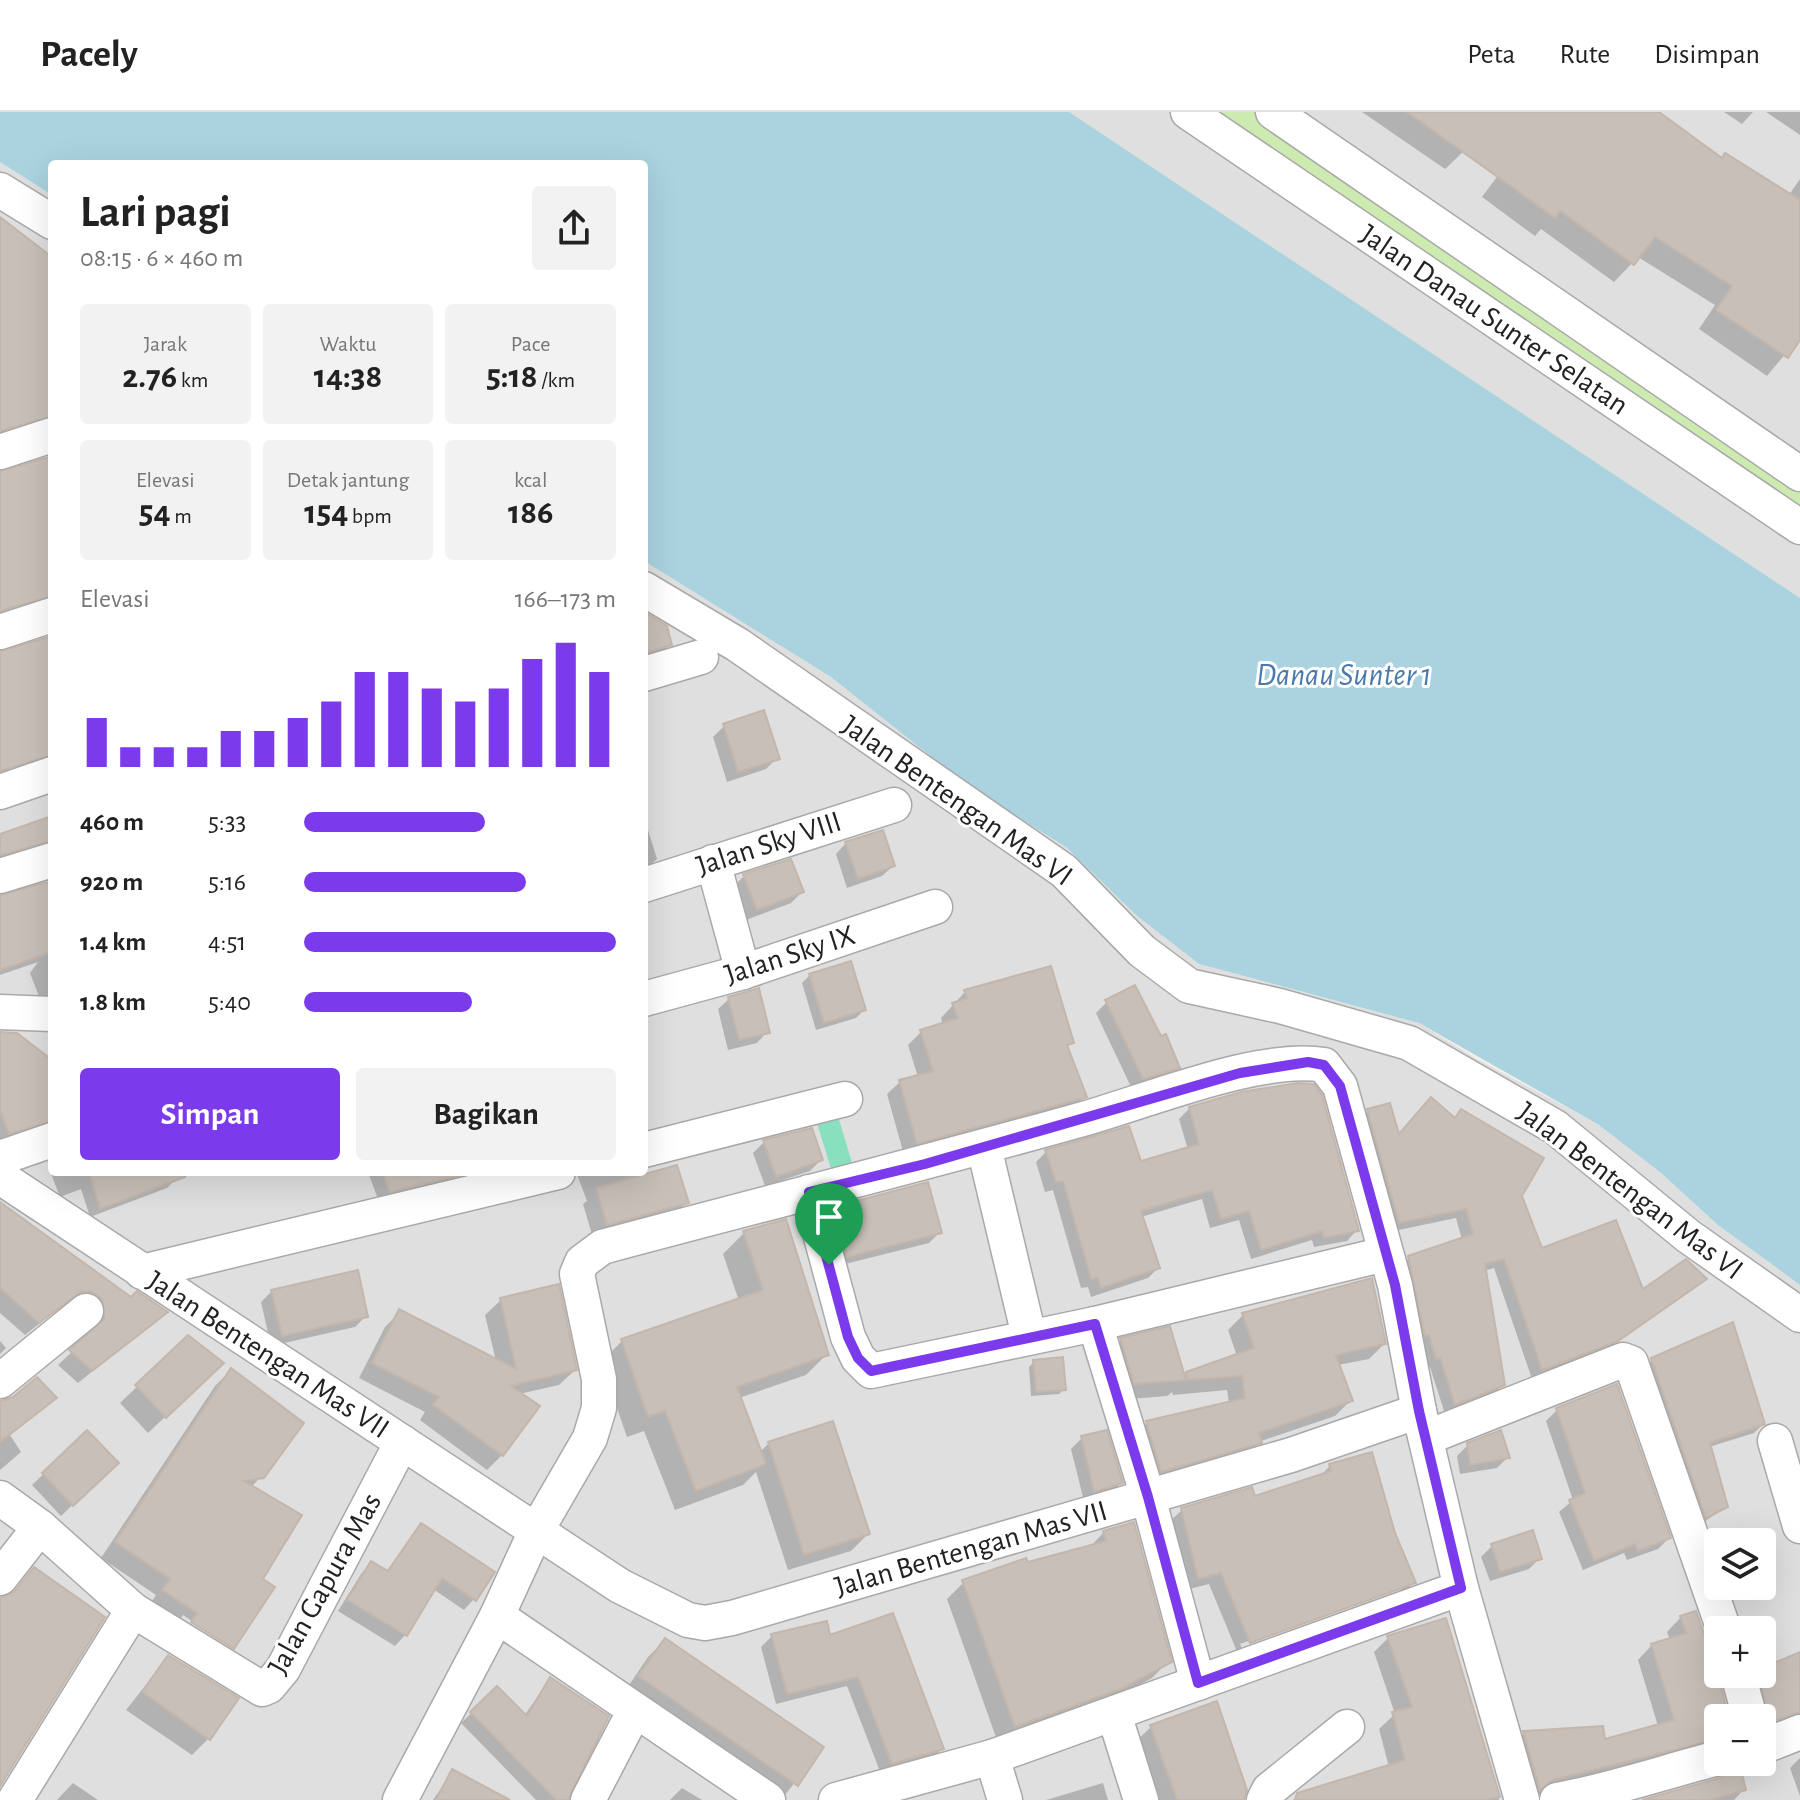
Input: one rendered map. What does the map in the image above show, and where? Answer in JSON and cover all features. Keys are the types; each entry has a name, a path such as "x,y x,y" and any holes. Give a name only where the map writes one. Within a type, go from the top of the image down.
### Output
{"street":[{"name":"Jalan Danau Sunter Selatan","path":"1188,112 1234,124 1800,527"},
{"name":"Jalan Danau Sunter Selatan","path":"1273,112 1800,474"},
{"path":"0,190 48,220"},
{"path":"0,452 48,436"},
{"name":"Jalan Bentengan Mas VI","path":"648,591 738,645 1064,871 1142,951 1189,986 1280,1006 1409,1043 1555,1127 1688,1236 1800,1315"},
{"path":"0,632 48,616"},
{"path":"648,673 701,657"},
{"path":"0,792 48,775"},
{"name":"Jalan Sky VIII","path":"648,884 894,805"},
{"path":"0,876 48,861"},
{"path":"713,862 743,972"},
{"name":"Jalan Sky IX","path":"648,998 743,972 935,907"},
{"path":"0,1012 48,1014"},
{"path":"400,1800 497,1616 535,1533 590,1438 599,1408 599,1379 577,1274 582,1262 602,1247 984,1147 1240,1073 1308,1062 1324,1065 1340,1086 1395,1285 1461,1588 1522,1800"},
{"path":"648,1149 845,1099"},
{"path":"0,1158 48,1141"},
{"path":"984,1147 1029,1336"},
{"path":"136,1268 540,1176"},
{"name":"Jalan Bentengan Mas VII","path":"0,1177 535,1533 657,1607 705,1623 746,1614 1291,1455 1424,1424 1623,1360 1631,1363 1719,1616"},
{"path":"809,1192 848,1337 858,1358 871,1371 1095,1324 1385,1254"},
{"path":"136,1268 186,1251"},
{"path":"0,1381 86,1311"},
{"path":"1095,1324 1148,1497 1198,1683"},
{"path":"1775,1441 1800,1526"},
{"name":"Jalan Gapura Mas","path":"0,1498 40,1527 133,1610 257,1687 269,1686 283,1669 402,1442"},
{"path":"0,1578 40,1527"},
{"path":"836,1800 992,1757 1461,1588"},
{"path":"15,1800 133,1610"},
{"path":"497,1616 768,1800"},
{"path":"588,1800 635,1710"},
{"path":"1114,1714 1141,1800"},
{"path":"1264,1800 1269,1790 1347,1727"},
{"path":"1776,1741 1800,1732"},
{"path":"992,1757 1005,1800"},
{"path":"1557,1800 1612,1790 1652,1774 1704,1761"}],"shaded area":[{"path":"1069,112 1800,112 1800,598"},
{"path":"0,162 48,192 48,1176 648,1176 648,563 831,677 973,790 1066,847 1136,915 1199,964 1419,1023 1475,1058 1599,1125 1661,1173 1718,1225 1800,1285 1800,1800 0,1800"}],"green space":[{"path":"1188,112 1273,112 1800,474 1800,527"},
{"path":"837,1113 853,1166 832,1172 816,1120"}],"water":[{"name":"Danau Sunter 1","path":"0,112 1069,112 1800,598 1800,1285 1718,1225 1661,1173 1599,1125 1419,1023 1199,964 1136,915 1066,847 973,790 831,677 648,563 648,160 48,160 48,192 0,162"}],"building":[{"path":"1407,112 1659,112 1722,158 1725,153 1800,200 1800,340 1788,358 1716,310 1732,286 1655,237 1634,265 1560,211 1555,218"},
{"path":"0,217 48,254 48,417 0,431"},
{"path":"48,457 48,597 0,611 0,471"},
{"path":"648,614 667,626 672,645 648,652"},
{"path":"48,637 48,756 0,771 0,651"},
{"path":"764,710 780,759 738,772 723,724"},
{"path":"48,817 48,842 0,855 0,834"},
{"path":"883,830 895,866 858,879 845,842"},
{"path":"791,859 804,892 757,910 743,874"},
{"path":"48,882 48,953 0,970 0,895"},
{"path":"851,961 866,1010 824,1023 809,974"},
{"path":"1051,966 1074,1043 1067,1045 1087,1097 917,1144 899,1080 933,1071 920,1030 958,1018 952,1003 967,998 964,990"},
{"path":"1135,985 1161,1036 1166,1034 1180,1068 1143,1079 1105,1000"},
{"path":"759,988 770,1033 739,1040 728,997"},
{"path":"0,1032 17,1033 48,1057 48,1122 9,1134 0,1111"},
{"path":"1298,1083 1314,1084 1322,1095 1359,1231 1324,1238 1322,1231 1261,1250 1249,1211 1221,1219 1212,1190 1141,1211 1160,1268 1101,1288 1098,1278 1091,1279 1063,1181 1056,1182 1045,1150 1129,1126 1141,1161 1199,1144 1189,1107 1241,1092"},
{"path":"1431,1097 1455,1118 1461,1109 1544,1158 1522,1196 1542,1248 1616,1220 1643,1289 1686,1259 1707,1279 1618,1341 1542,1370 1504,1259 1485,1264 1505,1385 1455,1405 1440,1358 1436,1359 1429,1335 1425,1336 1408,1256 1473,1234 1466,1209 1399,1223 1367,1109 1390,1103 1399,1134"},
{"path":"812,1128 823,1160 776,1177 763,1140"},
{"path":"677,1165 689,1203 607,1225 596,1188 648,1176 648,1173"},
{"path":"90,1176 185,1176 185,1177 100,1209"},
{"path":"384,1176 458,1176 390,1192"},
{"path":"928,1182 942,1233 847,1257 834,1207"},
{"path":"0,1202 131,1297 137,1291 168,1312 92,1371 69,1350 104,1319 102,1299 92,1292 82,1291 39,1323 0,1288"},
{"path":"786,1219 829,1355 737,1387 766,1464 696,1491 665,1411 648,1417 621,1339 763,1290 743,1231"},
{"path":"358,1270 368,1317 282,1336 271,1290"},
{"path":"1372,1278 1386,1344 1336,1355 1353,1401 1259,1433 1262,1443 1161,1472 1146,1421 1245,1398 1242,1376 1187,1380 1186,1372 1254,1348 1242,1313"},
{"path":"559,1284 577,1370 511,1386 540,1406 503,1456 433,1405 439,1397 372,1363 399,1309 516,1369 500,1298"},
{"path":"1733,1322 1765,1424 1710,1443 1728,1507 1706,1518 1651,1358"},
{"path":"1170,1326 1186,1380 1134,1384 1120,1338"},
{"path":"188,1335 224,1363 166,1418 135,1385"},
{"path":"1063,1357 1066,1390 1036,1392 1033,1360"},
{"path":"231,1368 304,1423 264,1478 244,1481 302,1515 263,1579 275,1587 234,1649 191,1622 197,1613 162,1590 170,1579 115,1542"},
{"path":"37,1377 57,1398 0,1442 0,1401 13,1397"},
{"path":"1617,1384 1671,1538 1638,1551 1635,1544 1594,1561 1569,1500 1585,1493 1556,1408"},
{"path":"833,1421 870,1534 804,1555 768,1442"},
{"path":"87,1430 119,1463 73,1506 42,1473"},
{"path":"1107,1430 1123,1483 1094,1492 1081,1436"},
{"path":"1501,1430 1510,1458 1470,1465 1467,1443"},
{"path":"1372,1452 1395,1533 1416,1583 1250,1643 1221,1573 1198,1579 1181,1508 1252,1487 1255,1496 1331,1471 1329,1464"},
{"path":"1134,1522 1172,1662 1123,1688 1015,1727 962,1580 1026,1558 1028,1562 1106,1541 1103,1531"},
{"path":"421,1523 495,1572 476,1601 442,1578 407,1636 347,1600 371,1561 388,1571"},
{"path":"1533,1530 1542,1559 1500,1572 1491,1544"},
{"path":"34,1567 105,1617 0,1786 0,1598 15,1591"},
{"path":"1696,1611 1704,1634 1704,1688 1721,1688 1725,1704 1704,1704 1704,1742 1553,1780 1540,1790 1523,1731 1603,1726 1605,1739 1674,1720 1651,1644 1686,1633 1680,1616"},
{"path":"893,1613 944,1749 892,1764 858,1677 787,1694 771,1634 827,1621 830,1635"},
{"path":"1446,1618 1500,1797 1485,1800 1295,1800 1297,1793 1405,1760 1392,1712 1412,1707 1387,1636"},
{"path":"665,1638 824,1747 798,1786 638,1676"},
{"path":"1800,1652 1800,1712 1776,1721 1776,1704 1765,1704 1762,1688 1776,1688 1776,1662"},
{"path":"168,1655 239,1698 210,1740 142,1692"},
{"path":"550,1677 609,1716 568,1800 556,1800 470,1712 497,1686 527,1716"},
{"path":"1217,1701 1247,1790 1244,1800 1177,1800 1150,1725"},
{"path":"452,1769 510,1800 436,1800"},
{"path":"1742,1776 1746,1790 1710,1800 1642,1800 1723,1777"}],"route":[{"path":"1308,1062 1324,1065 1340,1086 1395,1285 1419,1411 1428,1437 1461,1588 1198,1683 1148,1497 1095,1324 871,1371 858,1358 848,1337 829,1265 809,1192 925,1164 1240,1073 1308,1062"}]}
